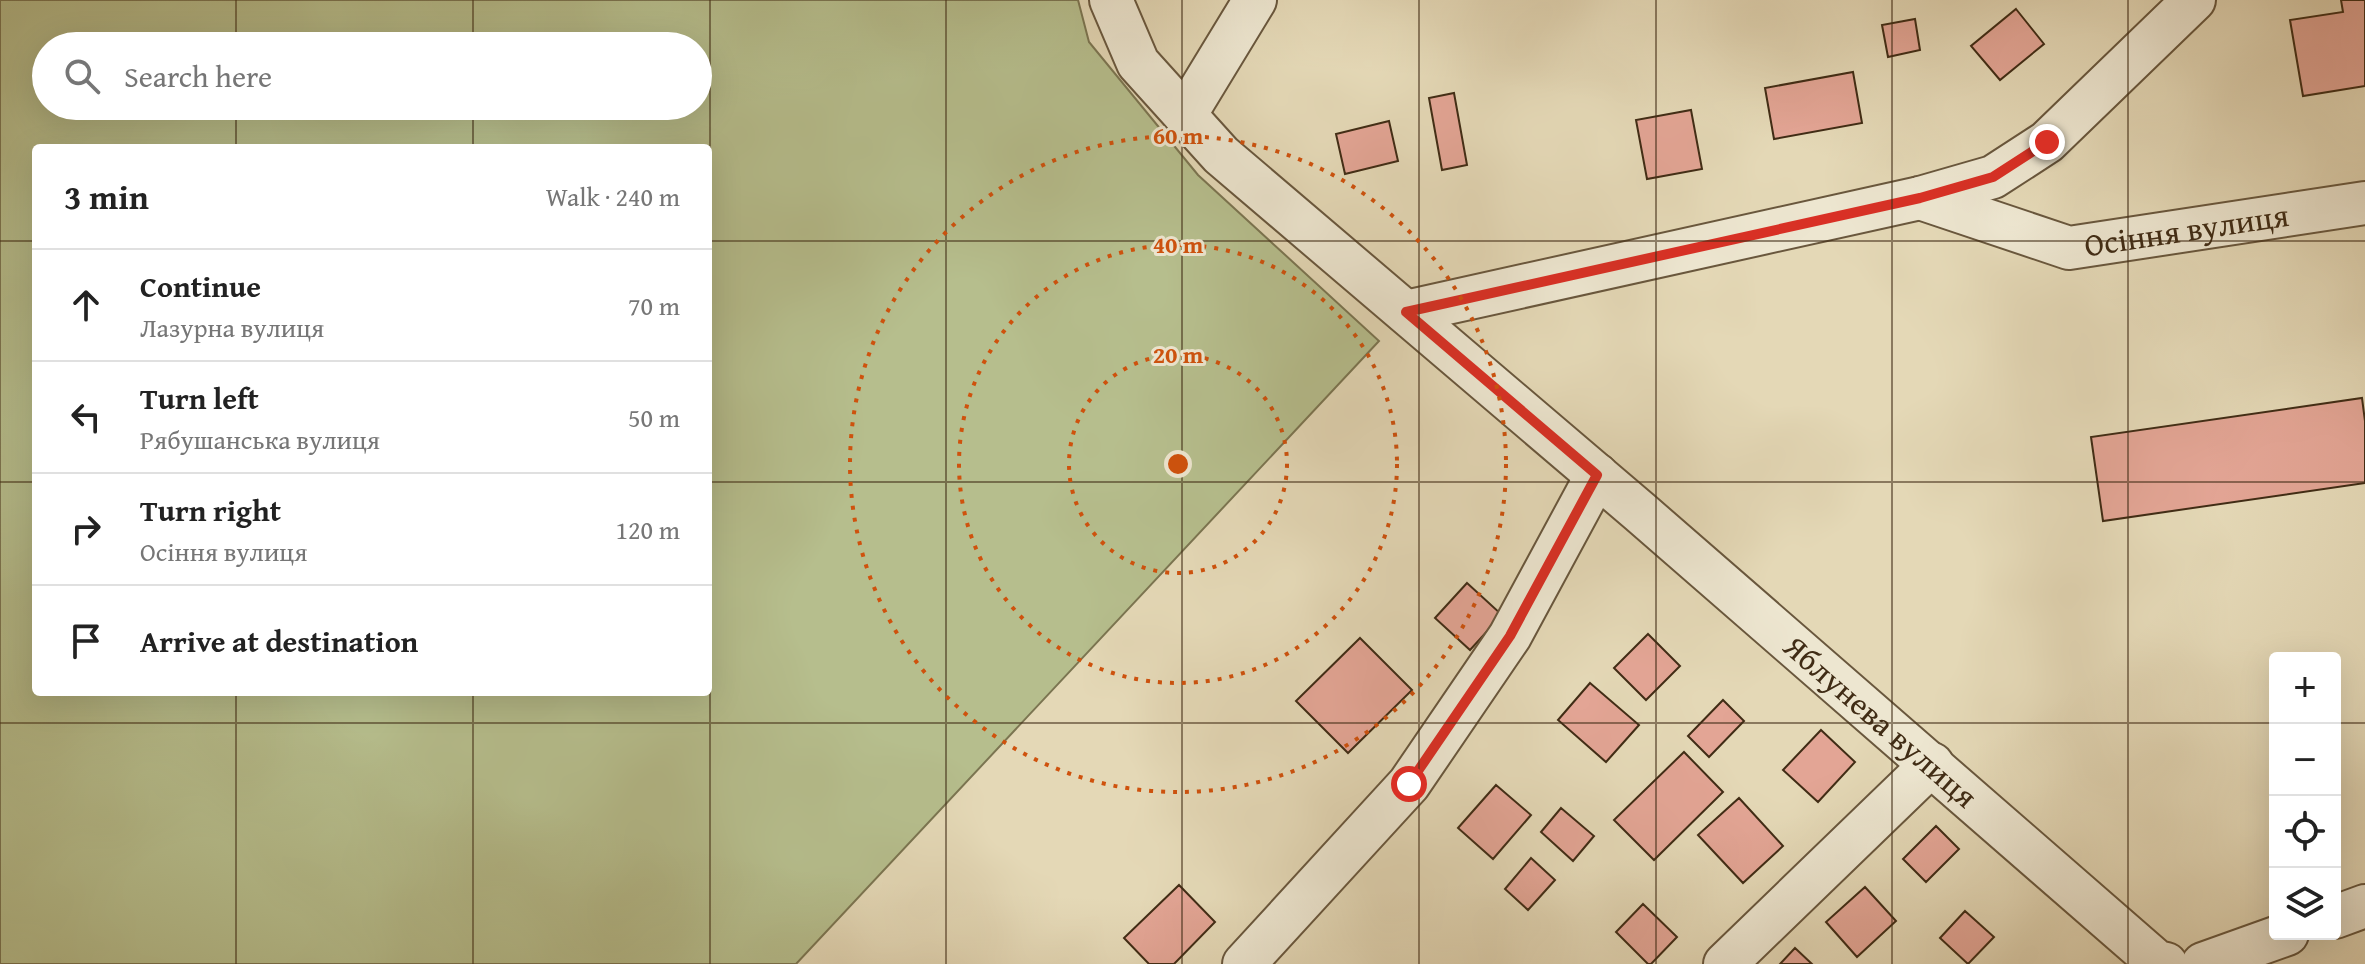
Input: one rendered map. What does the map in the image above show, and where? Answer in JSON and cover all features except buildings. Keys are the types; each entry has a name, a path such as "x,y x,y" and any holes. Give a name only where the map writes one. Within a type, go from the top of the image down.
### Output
{"street":[{"name":"Яблунева вулиця","path":"1111,0 1138,63 1221,155 1597,475 2157,962 2166,964"},
{"path":"1185,115 1255,0"},
{"path":"1406,312 1920,198 1993,177 2047,142 2194,0"},
{"name":"Осіння вулиця","path":"1920,198 2069,248 2365,203"},
{"path":"1244,964 1409,784 1510,636 1597,475"},
{"path":"1725,964 1932,764"},
{"path":"2341,915 2365,906"},
{"path":"2203,964 2270,940"}],"green space":[{"path":"0,0 1078,0 1089,42 1198,175 1379,341 796,964 0,964"}],"route":[{"path":"1409,784 1510,636 1597,475 1406,312 1920,198 1993,177 2047,142"}]}
